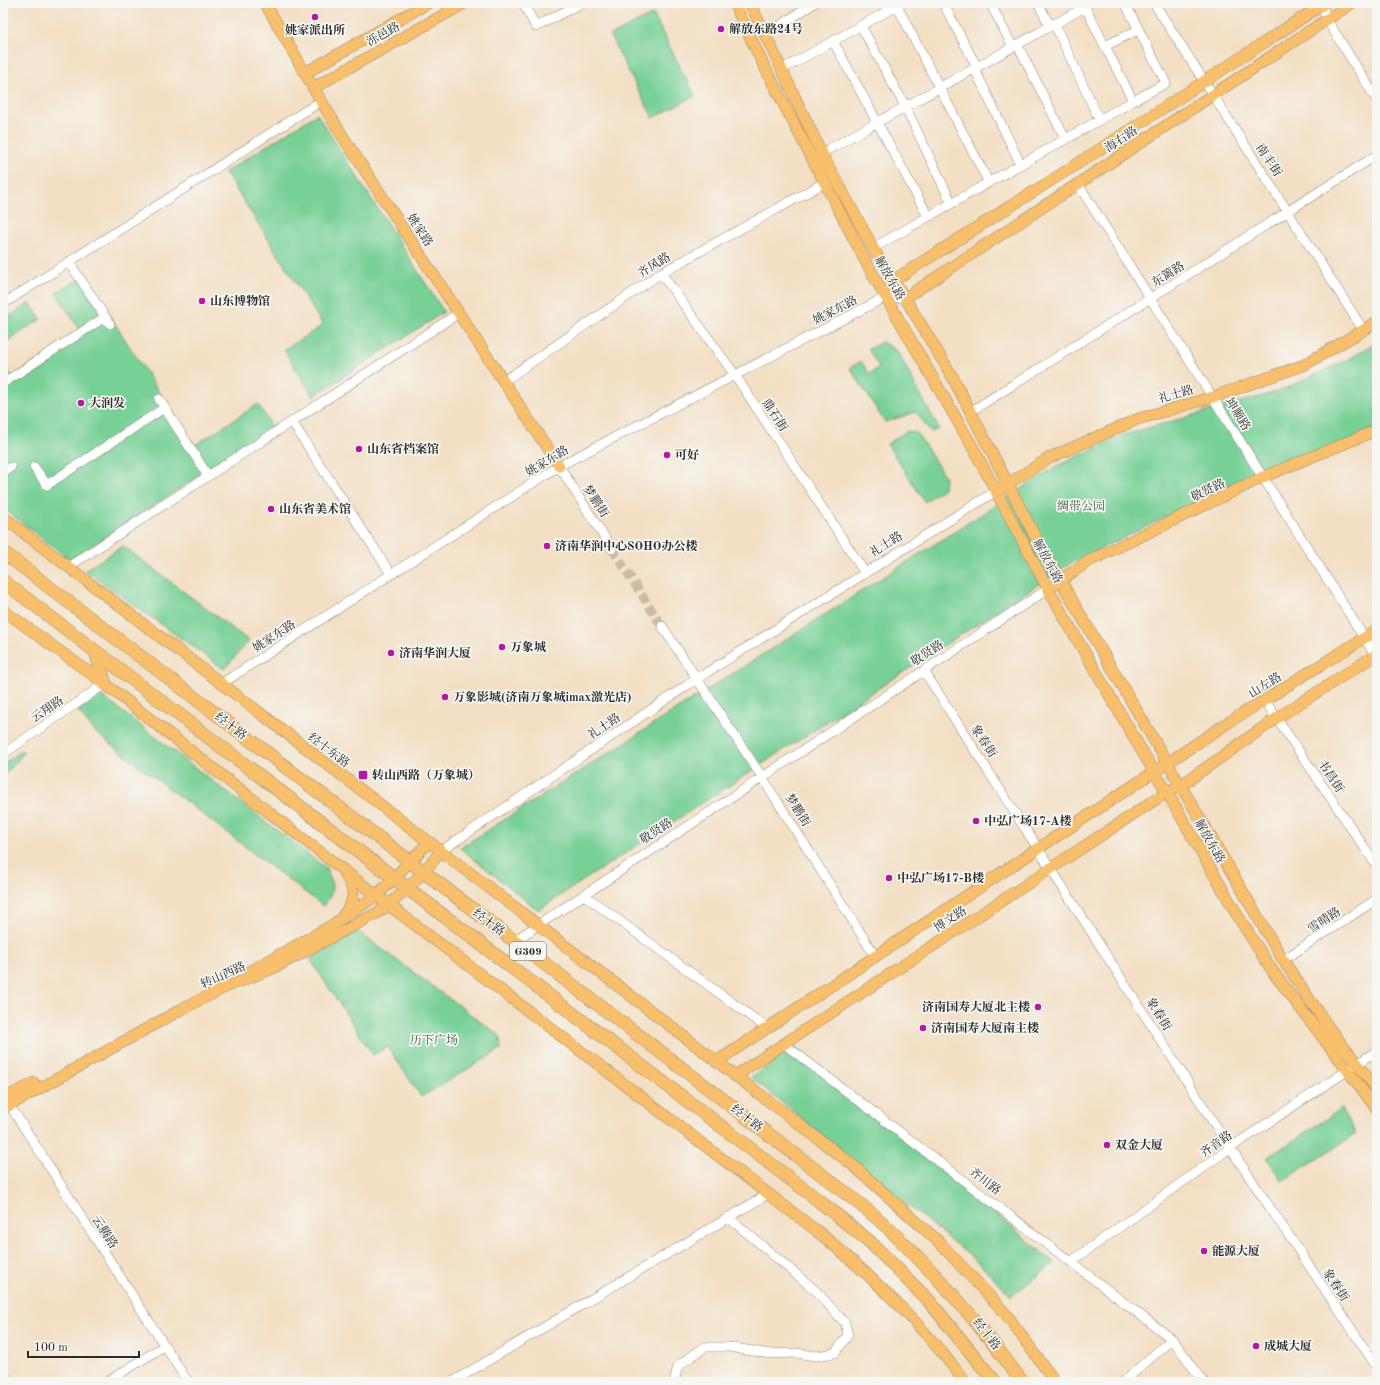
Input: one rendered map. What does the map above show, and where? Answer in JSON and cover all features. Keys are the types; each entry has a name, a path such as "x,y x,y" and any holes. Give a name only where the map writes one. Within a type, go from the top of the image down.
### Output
{"highway":[{"name":"经十路","path":"3,552 834,1184 887,1227 948,1287 992,1340 1022,1382"},
{"name":"经十路","path":"3,581 812,1196 870,1242 929,1301 995,1382"},
{"path":"96,652 105,684"}],"main road":[{"name":"姚家路","path":"265,3 320,101 559,466"},
{"name":"泺邑路","path":"304,73 428,3"},
{"name":"泺邑路","path":"313,88 465,3"},
{"name":"解放东路","path":"734,3 824,183 886,297 972,446 1048,589 1168,792 1239,918 1273,972 1377,1109"},
{"name":"解放东路","path":"750,3 822,153 873,248 952,376 1007,484 1060,580 1283,960 1329,1028 1377,1089"},
{"name":"海右路","path":"905,298 1352,3"},
{"name":"海右路","path":"894,280 1071,168 1323,4"},
{"path":"886,297 894,280"},
{"name":"礼士路","path":"996,491 1049,458 1138,419 1213,397 1304,365 1377,322"},
{"name":"敬贤路","path":"1048,589 1087,562 1263,477 1377,430"},
{"path":"3,517 222,684"},
{"path":"4,612 105,684 343,870 858,1264 896,1300 965,1382"},
{"name":"山左路","path":"1155,772 1377,630"},
{"path":"1180,786 1277,718 1376,655"},
{"name":"经十东路","path":"222,684 441,850"},
{"name":"博文路","path":"716,1062 1039,847 1155,772"},
{"name":"博文路","path":"735,1076 1168,792 1180,786"},
{"name":"转山西路","path":"5,1101 162,1012 291,950 377,895 429,842"},
{"path":"441,850 537,926 854,1166 938,1242 1006,1314 1055,1382"},
{"name":"转山西路","path":"5,1101 226,987 274,968 306,952 389,905 425,872 441,850"},
{"path":"338,921 349,908 354,896 351,885 343,870"}],"street":[{"path":"523,3 536,27 581,3"},
{"path":"765,36 814,3"},
{"path":"943,3 976,68 1020,163"},
{"path":"990,3 1065,138"},
{"path":"1038,3 1052,24 1099,119"},
{"path":"873,248 988,181 1166,83 1125,3"},
{"name":"南丰街","path":"1154,3 1364,331"},
{"path":"1323,4 1327,20 1377,100"},
{"path":"781,70 900,5 940,88 988,181"},
{"path":"822,153 1015,46 1084,5 1133,101"},
{"path":"861,26 905,106 951,202"},
{"path":"1105,46 1138,30"},
{"path":"833,41 928,216"},
{"path":"3,304 320,101"},
{"name":"东篱路","path":"970,412 1288,213 1377,155"},
{"name":"齐风路","path":"504,381 661,273 824,183"},
{"name":"坤顺路","path":"1078,184 1376,655"},
{"path":"3,383 107,321 69,262"},
{"name":"鼎石街","path":"661,273 735,375 865,573"},
{"path":"886,297 905,298"},
{"name":"姚家东路","path":"222,684 559,466 886,297"},
{"path":"68,567 459,313"},
{"path":"159,399 208,476"},
{"path":"34,466 47,485 164,408"},
{"path":"292,422 391,574"},
{"name":"梦鹏街","path":"559,466 612,549"},
{"name":"礼士路","path":"441,850 698,678 996,491"},
{"name":"敬贤路","path":"514,941 1048,589"},
{"name":"梦鹏街","path":"662,626 698,678 876,956"},
{"name":"象春街","path":"924,671 1039,847 1230,1148 1377,1367"},
{"name":"云翔路","path":"3,754 105,684"},
{"name":"书昌街","path":"1266,701 1377,866"},
{"path":"584,895 767,1028"},
{"name":"雪晴路","path":"1283,960 1377,899"},
{"name":"齐川路","path":"784,1044 1072,1261 1172,1339 1195,1367 1204,1382"},
{"name":"齐音路","path":"1072,1261 1230,1148 1377,1051"},
{"name":"云腾路","path":"5,1101 188,1382"},
{"path":"452,1382 768,1194"},
{"path":"674,1382 678,1366 705,1347 729,1347 770,1354 796,1353 815,1356 835,1353 848,1335 845,1323 816,1291 728,1218"},
{"path":"1123,1382 1172,1339"},
{"path":"107,1382 164,1346"},
{"path":"3,1372 10,1382"}],"green space":[{"path":"653,14 695,96 653,118 610,36"},
{"path":"317,114 444,312 313,396 284,350 323,325 225,172"},
{"name":"大润发","path":"84,276 194,446 258,404 273,428 70,560 3,508 3,362 12,377 82,333 56,293"},
{"path":"30,303 41,319 3,344 3,320"},
{"name":"绸带公园","path":"1377,341 1377,434 1274,465 1071,563 538,910 460,848 1057,466 1123,435 1280,391 1351,358"},
{"path":"882,342 897,351 939,429 931,432 916,412 885,422 850,368 861,361 869,374 879,367 868,349"},
{"path":"907,431 917,433 945,477 944,488 925,502 887,444"},
{"path":"123,546 249,641 224,669 85,570"},
{"path":"99,694 326,868 332,884 332,892 323,906 96,733 78,711"},
{"path":"22,750 24,753 3,777 3,764"},
{"name":"历下广场","path":"357,931 500,1036 501,1049 421,1097 388,1047 373,1055 310,959"},
{"path":"795,1048 1055,1263 1011,1296 981,1265 751,1077"},
{"path":"1341,1109 1356,1134 1282,1181 1267,1158"}],"tunnel":[{"path":"612,549 662,626"}],"place":[{"name":"姚家派出所","path":"315,17"},
{"name":"解放东路24号","path":"721,29"},
{"name":"山东博物馆","path":"202,301"},
{"name":"大润发","path":"81,403"},
{"name":"山东省档案馆","path":"359,449"},
{"name":"可好","path":"667,455"},
{"name":"山东省美术馆","path":"271,509"},
{"name":"济南华润中心SOHO办公楼","path":"547,546"},
{"name":"万象城","path":"502,647"},
{"name":"济南华润大厦","path":"391,653"},
{"name":"万象影城(济南万象城imax激光店)","path":"445,697"},
{"name":"转山西路（万象城）","path":"363,775"},
{"name":"中弘广场17-A楼","path":"976,821"},
{"name":"中弘广场17-B楼","path":"889,878"},
{"name":"济南国寿大厦北主楼","path":"1038,1007"},
{"name":"济南国寿大厦南主楼","path":"923,1028"},
{"name":"双金大厦","path":"1107,1145"},
{"name":"能源大厦","path":"1204,1251"},
{"name":"成城大厦","path":"1256,1346"}]}
